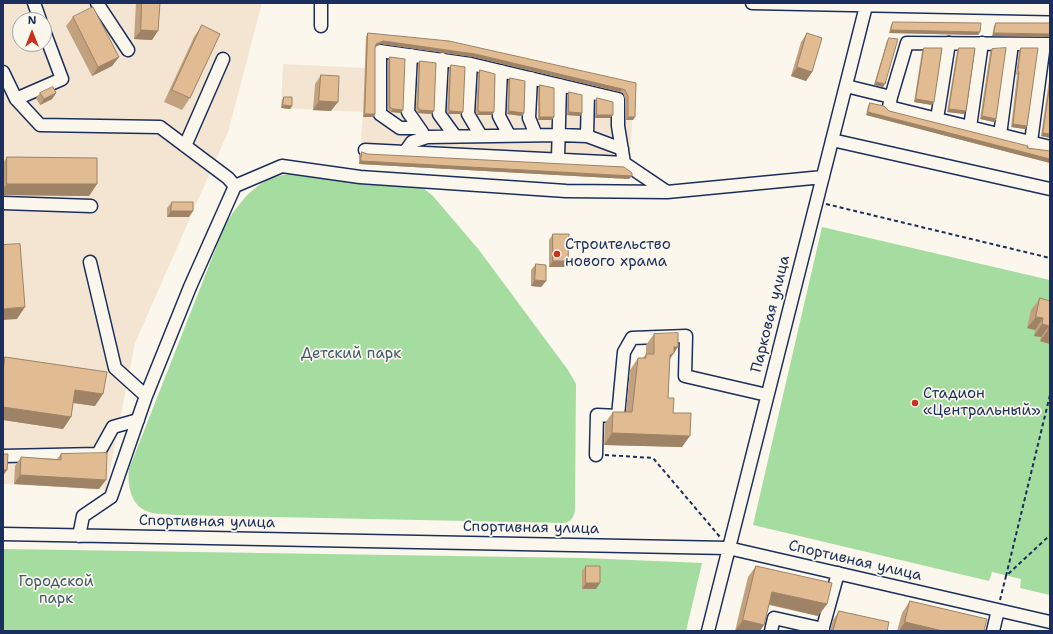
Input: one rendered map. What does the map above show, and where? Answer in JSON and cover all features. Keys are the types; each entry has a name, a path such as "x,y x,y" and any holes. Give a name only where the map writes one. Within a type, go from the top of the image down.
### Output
{"street":[{"path":"97,3 128,50"},
{"path":"321,3 321,26"},
{"path":"752,3 866,6 964,5 1050,9"},
{"name":"Парковая улица","path":"708,631 866,6"},
{"path":"1031,142 1047,44 907,43 889,107 1050,147"},
{"path":"936,119 949,43"},
{"path":"970,127 982,43"},
{"path":"1000,134 1012,44"},
{"path":"622,149 587,136 559,134 456,136 400,128 380,114 380,51 471,64 618,99 618,126 622,149 624,162"},
{"path":"16,99 62,79 52,52"},
{"path":"411,55 408,112 423,132"},
{"path":"185,146 223,59"},
{"path":"442,59 439,114 456,136"},
{"path":"471,64 468,114 481,136"},
{"path":"501,71 499,116 509,135"},
{"path":"3,72 16,99 40,125 160,126 228,178 235,186"},
{"path":"531,78 529,118 536,135"},
{"path":"558,159 560,85"},
{"path":"846,86 891,97"},
{"path":"587,136 588,92"},
{"path":"405,152 412,142 423,132"},
{"path":"832,140 1050,189"},
{"path":"365,150 624,162 667,192"},
{"path":"79,536 83,516 110,497 146,396 190,287 235,186 282,166 360,177 558,190 667,192 823,177"},
{"path":"3,203 91,206"},
{"path":"90,262 114,368 146,396"},
{"path":"596,454 597,415 618,416 624,352 632,338 686,336 685,376 767,396"},
{"path":"3,456 98,454 113,427 138,420"},
{"name":"Спортивная улица","path":"3,534 728,548 1050,622"},
{"path":"771,631 774,618 823,630 838,573"},
{"path":"993,631 998,610"}],"path":[{"path":"816,201 1050,258"},
{"path":"998,610 1050,395"},
{"path":"596,454 653,458 718,533 728,548"},
{"path":"1006,576 1050,535"}],"shaded area":[{"path":"3,3 262,3 228,132 135,343 106,490 3,484"},
{"path":"366,36 447,44 634,86 629,179 359,164 363,112 281,108 283,64 365,68"}],"green space":[{"name":"Детский парк","path":"302,173 422,187 433,196 479,250 568,370 576,384 575,510 573,517 570,520 564,523 177,515 152,513 143,509 134,500 129,482 129,469 225,225 240,204 256,187 265,181 276,177"},
{"name":"Стадион «Центральный»","path":"822,227 1050,280 1050,595 1020,588 1021,579 992,572 989,581 753,525"},
{"name":"Городской парк","path":"3,549 584,558 702,563 686,631 3,631"}],"building":[{"path":"142,3 160,3 158,31 141,30"},
{"path":"93,7 119,57 98,67 73,17"},
{"path":"893,22 981,23 980,32 891,30"},
{"path":"996,23 1050,23 1050,34 994,33"},
{"path":"202,25 220,34 190,98 172,90"},
{"path":"368,33 449,41 636,83 635,117 628,117 628,96 625,90 622,89 475,54 383,41 376,44 375,48 375,114 365,114"},
{"path":"807,33 822,38 812,72 797,67"},
{"path":"889,38 898,39 885,84 876,82"},
{"path":"924,48 942,48 934,102 916,99"},
{"path":"959,48 975,48 966,111 949,109"},
{"path":"1006,48 996,119 982,116 992,49"},
{"path":"1021,48 1038,48 1027,126 1013,124"},
{"path":"390,57 405,59 403,110 393,109 390,107"},
{"path":"420,61 436,63 434,111 420,110 418,107"},
{"path":"451,65 465,67 463,112 450,111 449,109"},
{"path":"480,70 495,74 494,112 479,112 478,109"},
{"path":"321,75 339,76 338,102 319,101"},
{"path":"510,78 525,81 524,113 509,111"},
{"path":"1050,84 1050,134 1043,133"},
{"path":"540,85 554,88 554,117 540,117"},
{"path":"53,87 56,93 44,99 40,93"},
{"path":"569,92 582,95 582,113 569,112"},
{"path":"284,97 292,97 292,106 283,105"},
{"path":"597,98 613,102 613,115 597,115"},
{"path":"870,103 884,106 889,111 1028,146 1027,148 1050,151 1050,159 868,112"},
{"path":"362,152 367,154 624,167 632,173 632,176 361,161"},
{"path":"7,157 97,158 97,184 7,184"},
{"path":"172,202 193,202 193,211 171,211"},
{"path":"553,234 569,234 568,261 553,261"},
{"path":"20,244 25,307 3,309 3,245"},
{"path":"536,264 546,265 546,281 535,280"},
{"path":"1040,298 1050,301 1050,330 1048,330 1049,326 1042,324 1043,318 1036,317"},
{"path":"678,333 678,347 674,347 674,353 670,355 668,398 674,398 673,413 691,413 690,436 612,433 613,412 632,412 638,358 646,358 646,354 654,354 654,334"},
{"path":"5,357 107,372 103,394 75,390 71,417 3,407 3,373"},
{"path":"107,453 106,480 20,475 21,457 61,460 61,454"},
{"path":"3,454 8,454 7,470 3,470"},
{"path":"586,566 600,566 600,583 586,583"},
{"path":"756,566 832,583 827,604 772,592 764,625 743,620"},
{"path":"910,601 987,619 984,631 943,631 905,622"},
{"path":"839,611 889,622 887,631 833,631"}],"place":[{"name":"Строительство нового храма","path":"557,254"},
{"name":"Стадион «Центральный»","path":"915,403"}]}
